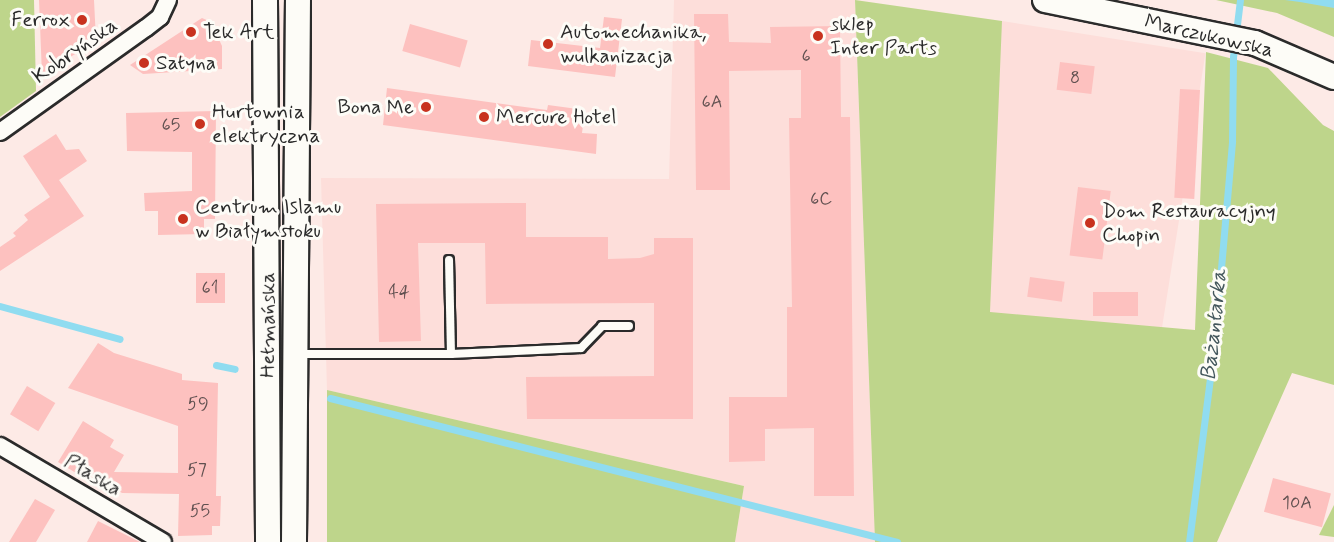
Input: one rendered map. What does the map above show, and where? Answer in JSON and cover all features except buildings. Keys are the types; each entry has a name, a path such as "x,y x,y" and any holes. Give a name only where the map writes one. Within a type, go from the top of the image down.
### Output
{"main road":[{"name":"Hetmańska","path":"265,0 268,542"},
{"name":"Hetmańska","path":"294,542 298,0"},
{"name":"Marczukowska","path":"1045,0 1212,32 1255,43 1334,77"},
{"path":"267,76 286,67 298,77"}],"street":[{"name":"Kobryńska","path":"0,132 153,23 168,0"},
{"name":"Płaska","path":"0,446 163,542"}],"lane":[{"path":"449,260 451,354"},
{"path":"294,354 451,354 581,348 602,326 629,326"}],"shaded area":[{"path":"674,0 855,0 875,542 735,542 744,486 327,390 321,178 669,179"},
{"path":"1002,21 1205,53 1160,341 956,308"}],"green space":[{"path":"0,0 34,0 36,91 0,117"},
{"path":"855,0 1002,21 990,312 1195,330 1206,52 1268,68 1323,125 1334,131 1334,385 1292,373 1217,542 875,542"},
{"path":"1216,0 1334,0 1334,37 1277,13"},
{"path":"327,390 744,486 735,542 327,542"},
{"path":"1334,505 1334,537 1319,535"}],"water":[{"path":"1285,0 1334,0 1334,8 1300,2"}],"waterway":[{"name":"Bażantarka","path":"1189,542 1214,348 1232,141 1233,57 1240,0"},
{"path":"0,306 120,339"},
{"path":"216,365 235,369"},
{"path":"330,398 897,542"}],"place":[{"name":"Ferrox","path":"82,20"},
{"name":"Tek Art","path":"191,32"},
{"name":"sklep Inter Parts","path":"818,36"},
{"name":"Automechanika, wulkanizacja","path":"548,44"},
{"name":"Satyna","path":"144,63"},
{"name":"Bona Me","path":"426,107"},
{"name":"Mercure Hotel","path":"484,117"},
{"name":"Hurtownia elektryczna","path":"200,124"},
{"name":"Centrum Islamu w Białymstoku","path":"183,219"},
{"name":"Dom Restauracyjny Chopin","path":"1090,223"}]}
